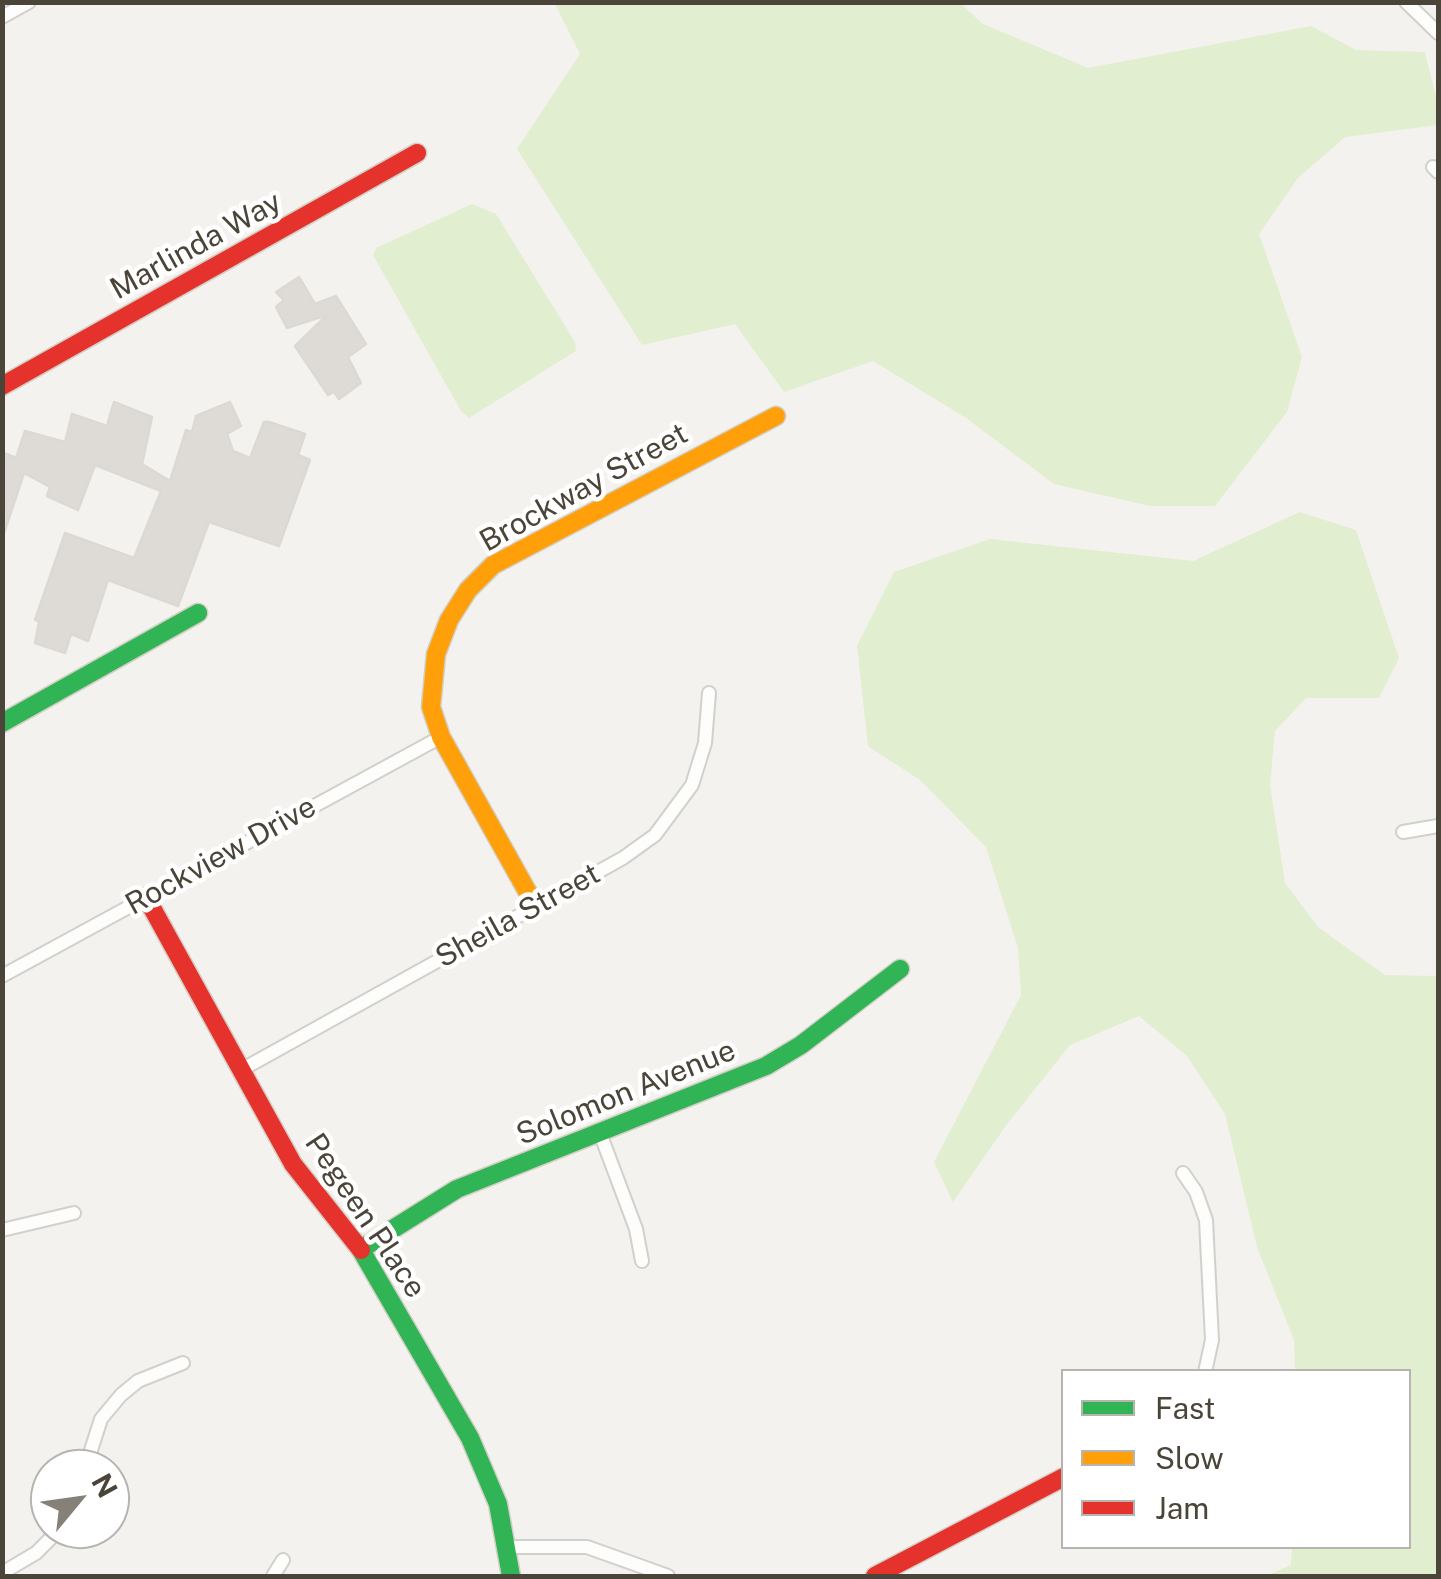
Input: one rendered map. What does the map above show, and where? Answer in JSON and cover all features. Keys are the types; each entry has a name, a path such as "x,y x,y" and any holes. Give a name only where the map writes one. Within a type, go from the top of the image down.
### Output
{"street":[{"path":"2,18 29,2"},
{"path":"1406,2 1438,33"},
{"name":"Marlinda Way","path":"2,386 417,153"},
{"name":"Brockway Street","path":"536,907 441,736 431,707 436,654 449,620 493,565 776,416"},
{"path":"2,724 198,613"},
{"name":"Sheila Street","path":"241,1070 633,852 673,816 698,768 709,694"},
{"name":"Rockview Drive","path":"2,976 441,736"},
{"path":"1403,832 1438,826"},
{"name":"Pegeen Place","path":"146,896 303,1180 361,1250 478,1454 510,1547 511,1576"},
{"name":"Solomon Avenue","path":"361,1250 440,1197 784,1056 900,969"},
{"path":"600,1133 636,1229 642,1261"},
{"path":"1183,1173 1196,1192 1207,1231 1212,1340 1206,1369"},
{"path":"2,1230 74,1213"},
{"path":"92,1449 101,1419 120,1395 138,1381 183,1363"},
{"path":"876,1576 1061,1479"},
{"path":"510,1547 587,1547 668,1576"},
{"path":"4,1574 40,1549"},
{"path":"274,1576 283,1560"}],"green space":[{"path":"554,2 960,3 983,24 1088,68 1311,26 1356,50 1425,52 1438,105 1438,125 1345,137 1298,178 1259,234 1302,357 1287,412 1215,506 1150,506 1054,484 966,418 873,361 784,392 735,324 642,345 517,149 580,54"},
{"path":"472,204 496,214 575,342 576,351 469,418 461,411 373,255 376,248"},
{"path":"1300,512 1356,530 1399,658 1379,698 1306,698 1275,731 1270,785 1285,883 1318,927 1385,975 1438,976 1438,1576 1266,1576 1291,1565 1292,1549 1411,1549 1411,1369 1295,1369 1294,1340 1257,1247 1225,1114 1187,1056 1139,1016 1070,1045 1007,1124 953,1202 934,1162 1021,995 1018,948 986,847 920,780 868,746 857,646 894,572 990,539 1193,561"}],"building":[{"path":"299,277 315,304 336,296 366,344 348,357 361,383 339,399 334,392 328,395 295,346 327,315 287,328 276,307 284,300 276,292"},
{"path":"114,402 152,417 142,464 170,481 186,430 192,432 196,416 230,402 241,426 227,434 233,451 250,458 264,422 269,422 305,434 298,455 310,460 279,546 209,522 178,606 108,580 88,641 71,634 65,653 35,643 39,622 35,620 65,533 134,558 161,491 95,465 78,510 47,496 50,487 24,473 2,539 2,452 16,458 25,431 65,442 72,414 107,426"}],"traffic: fast":[{"path":"2,723 198,613"},
{"path":"361,1249 457,1189 766,1066 801,1045 900,969"},
{"path":"361,1250 470,1438 498,1504 511,1576"}],"traffic: slow":[{"path":"536,907 441,737 431,707 436,654 449,620 468,590 493,565 776,416"}],"traffic: jam":[{"path":"2,386 417,153"},
{"path":"146,897 293,1164 361,1250"},
{"path":"875,1576 1061,1479"}]}
